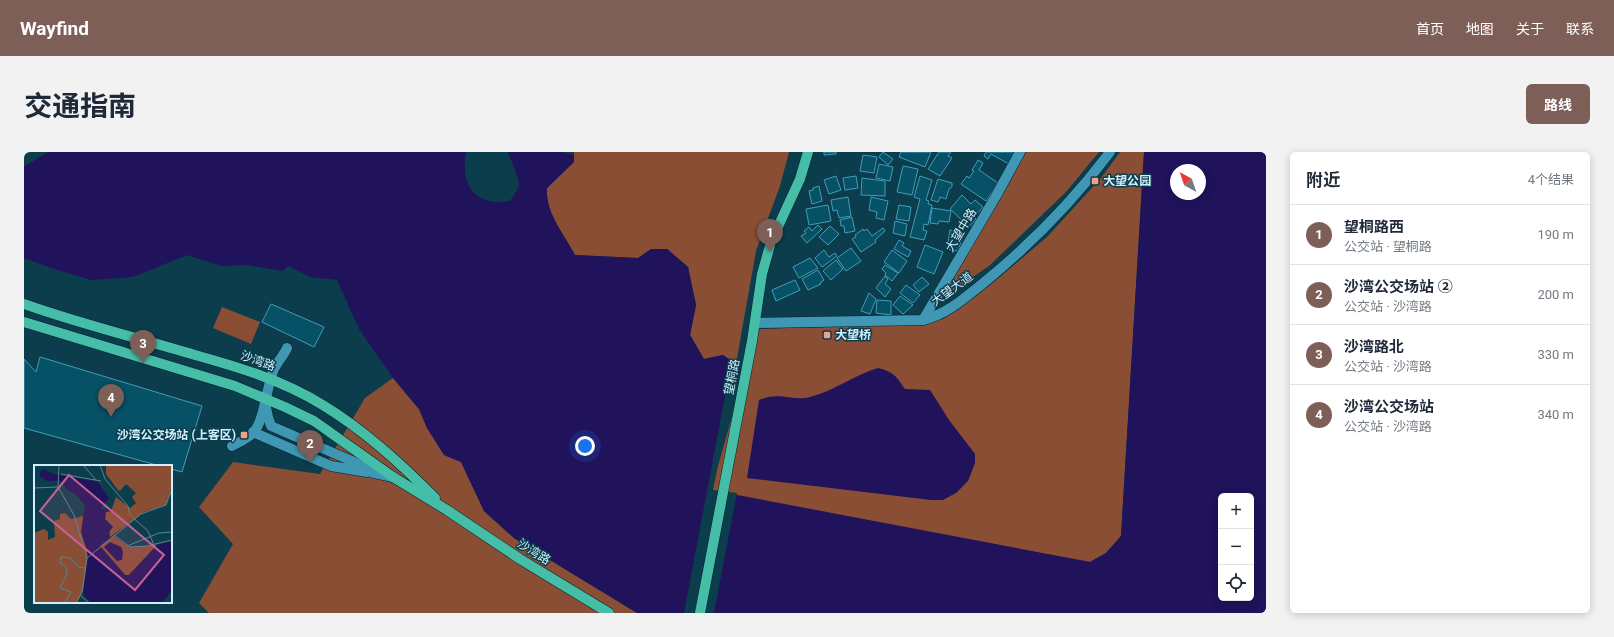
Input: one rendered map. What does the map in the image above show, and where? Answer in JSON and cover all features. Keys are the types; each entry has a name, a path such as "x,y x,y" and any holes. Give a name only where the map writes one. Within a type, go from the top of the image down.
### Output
{"main road":[{"name":"望桐路","path":"700,613 752,341 762,274 771,242 800,179 808,152"},
{"name":"沙湾路","path":"24,304 249,371 271,379 321,404 370,438 411,474 447,510"},
{"name":"沙湾路","path":"24,322 235,386 314,422 393,477 447,510 520,559 609,613"},
{"path":"359,452 370,438"}],"street":[{"name":"大望中路","path":"923,320 996,196 1020,152"},
{"name":"大望大道","path":"755,323 923,320 935,317 950,309 1020,252 1077,193 1110,152"},
{"path":"232,446 253,432 259,424 264,398 275,368 283,358 288,348"},
{"path":"264,398 271,426 352,461 374,473"},
{"path":"253,432 331,466 393,477"}],"shaded area":[{"path":"48,152 466,152 465,174 468,184 479,197 488,201 498,202 510,201 519,187 518,178 508,152 561,152 574,155 574,162 547,188 547,197 556,223 575,255 638,258 651,249 667,249 688,267 696,305 690,335 704,359 723,355 736,364 711,493 716,491 1090,562 1106,553 1121,536 1144,152 1266,152 1266,613 637,613 514,538 484,511 461,462 444,455 427,428 419,409 393,378 359,329 337,280 310,277 288,266 282,271 247,265 222,266 187,255 133,277 91,280 24,258 24,167"},
{"path":"574,152 789,152 780,186 756,251 736,364 723,355 704,359 690,335 696,305 688,267 667,249 651,249 638,258 575,255 552,215 547,197 547,188 574,162"},
{"path":"1026,152 1099,152 1066,192 989,266 938,301"},
{"path":"1120,152 1144,152 1121,536 1106,553 1090,562 710,494 757,329 902,325 943,319 989,286 1047,237 1101,178"},
{"path":"222,307 260,322 251,344 213,328"},
{"path":"878,368 888,371 894,375 905,389 930,390 949,420 975,454 975,463 968,481 956,493 943,500 931,500 747,478 759,400 774,396 797,398 810,397"},
{"path":"393,378 419,409 427,428 444,455 461,462 484,511 514,538 637,613 209,613 199,603 233,544 199,507 233,462 320,474 365,398"}],"pier":[{"path":"732,359 738,364 713,490 737,493 714,613 684,613"}],"building":[{"path":"824,152 836,152 836,154 824,155"},
{"path":"883,152 893,159 888,165 879,157"},
{"path":"901,152 931,152 925,167 899,157"},
{"path":"939,152 951,152 948,156 952,158 940,176 928,169"},
{"path":"986,152 1016,152 1009,164 991,154 988,159 984,156"},
{"path":"863,155 877,157 874,173 860,171"},
{"path":"978,160 983,163 979,170 998,183 986,201 961,184 967,176 969,178 974,171 972,170"},
{"path":"879,164 893,167 890,181 876,178"},
{"path":"903,166 918,169 912,195 897,192"},
{"path":"836,176 841,190 829,194 824,180"},
{"path":"856,176 858,188 845,190 843,178"},
{"path":"920,176 932,180 926,200 929,201 928,204 932,205 928,225 924,224 923,230 927,231 924,240 910,237 920,199 914,197"},
{"path":"862,178 885,181 885,196 861,195"},
{"path":"938,179 952,183 952,187 949,189 946,199 940,197 938,202 931,200"},
{"path":"819,186 822,201 812,204 809,191"},
{"path":"962,195 971,204 975,200 983,207 974,217 976,219 969,227 950,209"},
{"path":"848,197 851,216 839,218 837,210 833,211 831,200"},
{"path":"871,197 888,201 884,220 876,218 877,212 869,210"},
{"path":"828,205 831,221 809,225 806,209"},
{"path":"899,205 911,207 909,221 896,219"},
{"path":"932,208 951,211 949,222 939,221 938,224 930,223"},
{"path":"852,217 855,231 845,233 844,226 841,226 840,220"},
{"path":"895,221 907,224 905,236 893,233"},
{"path":"818,225 822,229 807,243 801,236 806,233 804,231 809,227 812,231"},
{"path":"830,226 839,234 828,245 819,237"},
{"path":"883,228 885,231 875,240 876,242 861,252 852,239 856,237 855,235 863,229 864,231 867,229 872,236"},
{"path":"950,230 964,233 958,251 947,249"},
{"path":"899,240 904,243 902,246 911,251 908,257 894,249"},
{"path":"925,245 943,252 934,274 917,267"},
{"path":"851,248 861,261 846,271 837,258"},
{"path":"824,250 829,257 835,253 837,256 822,267 815,258"},
{"path":"892,250 907,261 899,273 884,262"},
{"path":"810,258 818,268 799,278 793,267"},
{"path":"836,260 843,269 831,280 823,271"},
{"path":"885,265 898,273 892,281 885,275 886,273 882,269"},
{"path":"818,270 824,280 820,283 821,284 808,290 802,279"},
{"path":"885,276 888,279 885,284 891,289 885,297 876,288"},
{"path":"922,277 929,284 919,292 913,285"},
{"path":"795,280 800,290 776,301 772,290"},
{"path":"906,285 920,295 913,303 900,293"},
{"path":"869,293 876,299 870,314 861,311"},
{"path":"900,296 913,305 903,314 893,305"},
{"path":"877,300 891,301 891,315 876,313"},
{"path":"271,304 324,327 314,347 262,322"},
{"path":"40,357 202,406 182,472 172,469 172,465 156,465 24,428 24,359 36,372"}],"place":[{"name":"大望公园","path":"1095,181"},
{"name":"望桐路西","path":"770,252"},
{"name":"大望桥","path":"827,335"},
{"name":"沙湾路北","path":"143,363"},
{"name":"沙湾公交场站","path":"111,417"},
{"name":"沙湾公交场站 (上客区)","path":"244,435"},
{"name":"沙湾公交场站 ②","path":"310,463"}]}
